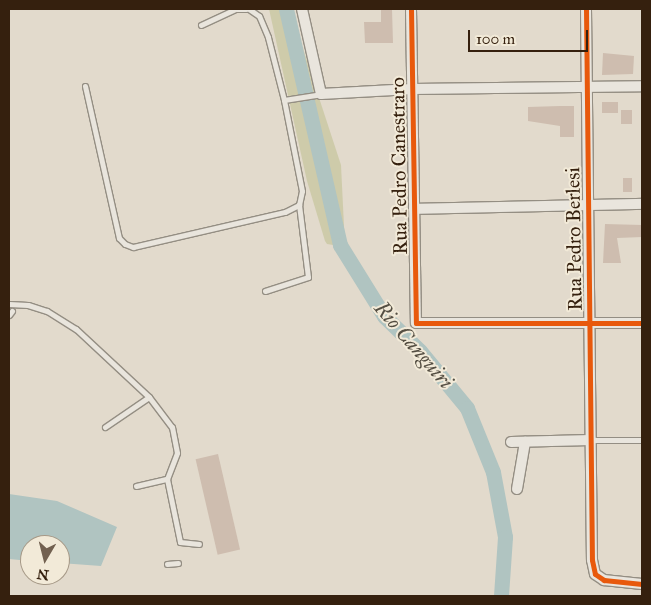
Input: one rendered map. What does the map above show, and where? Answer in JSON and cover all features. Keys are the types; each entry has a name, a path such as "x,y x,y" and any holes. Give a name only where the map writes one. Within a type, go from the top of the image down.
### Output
{"street":[{"path":"302,9 319,94 412,89 642,86"},
{"name":"Rua Pedro Canestraro","path":"411,9 416,323 590,323"},
{"name":"Rua Pedro Berlesi","path":"586,9 592,560 595,574 604,580 642,584"},
{"path":"414,209 642,204"},
{"path":"590,323 642,323"},
{"path":"511,442 591,440"},
{"path":"517,489 525,442"}],"lane":[{"path":"201,25 236,9 248,9 259,16 268,37 284,100 302,191 299,205 308,277 265,291"},
{"path":"85,86 119,238 125,244 133,247 284,212 299,205"},
{"path":"284,100 319,94"},
{"path":"9,304 28,304 47,311 76,329 149,397 172,427 177,453 167,479 180,542 200,544"},
{"path":"105,427 149,397"},
{"path":"591,440 642,440"},
{"path":"136,486 167,479"},
{"path":"167,564 178,564"}],"shaded area":[{"path":"269,9 290,9 341,165 345,247 327,244 325,241 307,181"},
{"path":"9,494 57,501 117,527 101,566 70,564 70,535 20,535 20,560 9,559"}],"building":[{"path":"381,9 392,9 393,43 365,43 364,22 381,22"},
{"path":"603,53 634,56 633,74 602,75"},
{"path":"602,102 618,102 618,113 602,113"},
{"path":"574,106 574,137 560,137 560,126 528,121 528,107"},
{"path":"621,110 632,110 632,124 621,124"},
{"path":"623,178 632,178 632,192 623,192"},
{"path":"605,224 642,225 642,237 617,238 621,263 603,263"},
{"path":"218,454 240,549 218,555 196,459"}],"waterway":[{"name":"Rio Canguiri","path":"286,9 340,245 384,316 420,351 467,408 493,472 505,537 501,596"}],"cycle path":[{"path":"411,9 416,323 642,323"},
{"path":"586,9 592,560 595,574 604,580 642,584"}]}
